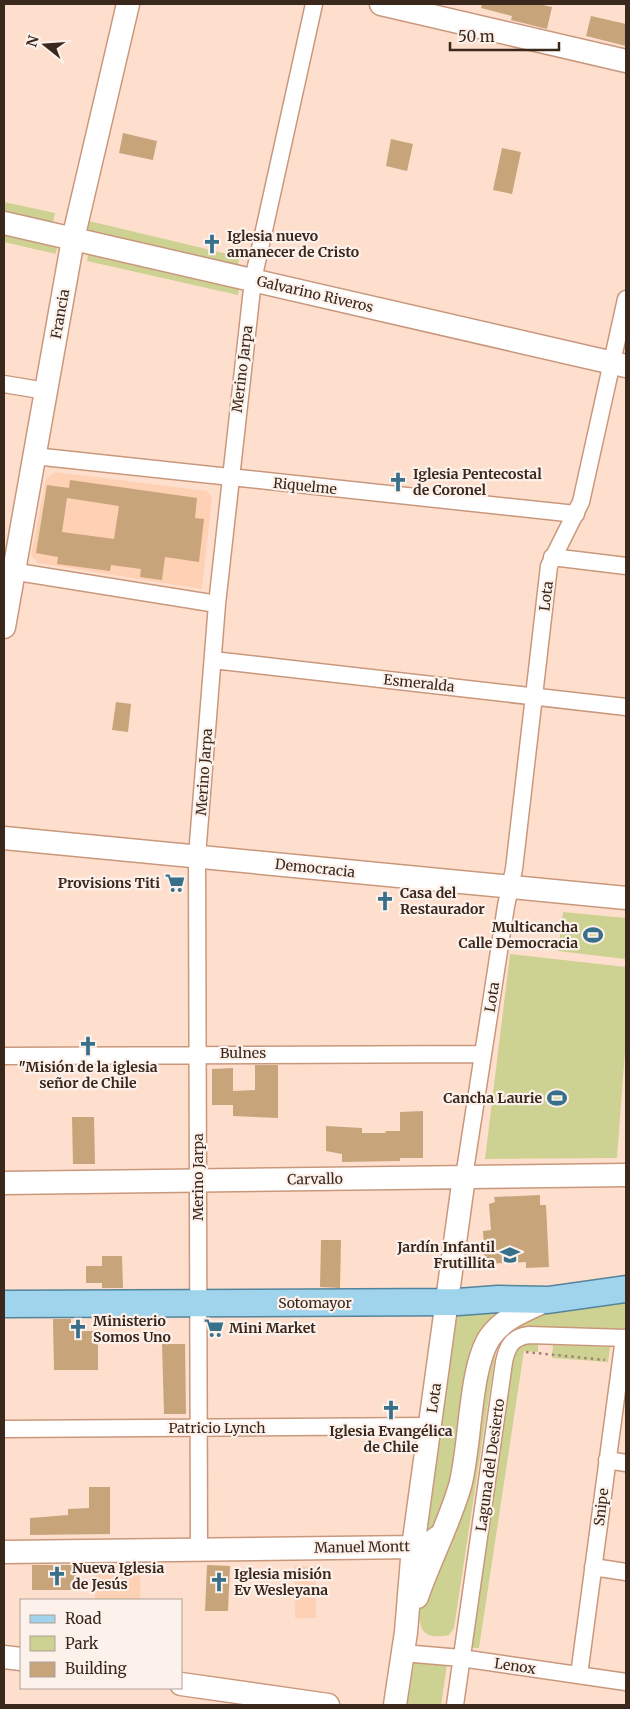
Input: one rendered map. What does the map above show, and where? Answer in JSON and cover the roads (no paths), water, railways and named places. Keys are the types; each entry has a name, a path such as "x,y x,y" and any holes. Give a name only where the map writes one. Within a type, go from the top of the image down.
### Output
{"main road":[{"name":"Sotomayor","path":"4,1304 548,1300 626,1289"}],"street":[{"name":"Francia","path":"4,627 9,571 34,456 73,239 128,4"},
{"name":"Merino Jarpa","path":"199,1550 197,856 217,604 253,280 314,4"},
{"path":"381,4 626,61"},
{"name":"Galvarino Riveros","path":"4,222 619,364"},
{"name":"Lota","path":"395,1705 406,1632 413,1547 446,1302 483,1054 514,869 533,696 552,557 576,514 619,364 626,299"},
{"path":"4,384 46,391"},
{"name":"Riquelme","path":"34,456 576,514"},
{"path":"552,557 626,566"},
{"path":"9,571 217,604"},
{"name":"Esmeralda","path":"213,660 626,707"},
{"name":"Democracia","path":"4,838 626,898"},
{"name":"Bulnes","path":"4,1056 483,1054"},
{"name":"Carvallo","path":"4,1182 626,1175"},
{"path":"406,1632 460,1485 478,1369 485,1346 501,1324 548,1300"},
{"name":"Laguna del Desierto","path":"455,1705 504,1362 509,1346 517,1338 529,1335 625,1338"},
{"name":"Snipe","path":"579,1675 620,1362 625,1338"},
{"name":"Patricio Lynch","path":"4,1429 430,1426"},
{"path":"607,1460 626,1463"},
{"name":"Manuel Montt","path":"4,1552 413,1547 430,1542 441,1535"},
{"path":"593,1567 626,1572"},
{"name":"Lenox","path":"403,1653 461,1658 626,1682"},
{"path":"4,1657 20,1659"},
{"path":"182,1684 328,1705"}],"place":[{"name":"Iglesia nuevo amanecer de Cristo","path":"212,244"},
{"name":"Iglesia Pentecostal de Coronel","path":"398,482"},
{"name":"Provisions Titi","path":"175,883"},
{"name":"Casa del Restaurador","path":"385,901"},
{"name":"Multicancha Calle Democracia","path":"593,935"},
{"name":"\"Misión de la iglesia señor de Chile","path":"88,1046"},
{"name":"Cancha Laurie","path":"557,1098"},
{"name":"Jardín Infantil Frutillita","path":"510,1255"},
{"name":"Mini Market","path":"214,1328"},
{"name":"Ministerio Somos Uno","path":"78,1329"},
{"name":"Iglesia Evangélica de Chile","path":"391,1410"},
{"name":"Nueva Iglesia de Jesús","path":"57,1576"},
{"name":"Iglesia misión Ev Wesleyana","path":"219,1582"}]}
